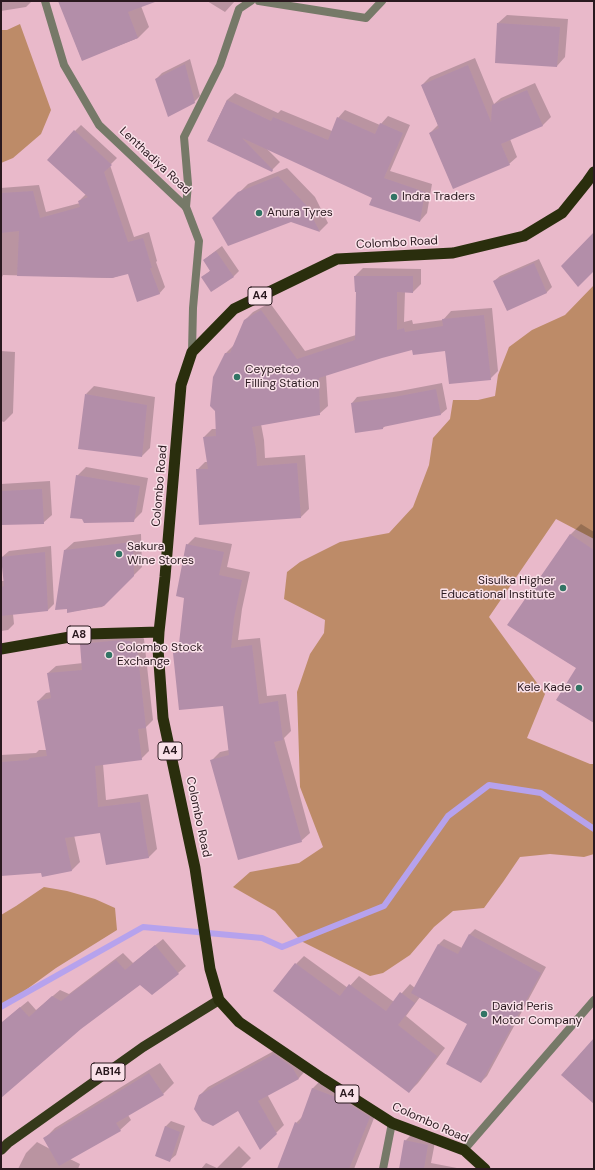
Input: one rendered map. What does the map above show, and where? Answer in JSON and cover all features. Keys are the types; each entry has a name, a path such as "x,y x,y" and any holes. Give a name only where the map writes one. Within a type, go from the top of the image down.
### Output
{"highway":[{"name":"Colombo Road","path":"485,1169 464,1150 392,1123 323,1079 239,1022 219,1000 210,968 195,868 163,718 158,649 181,385 192,352 234,309 336,259 453,253 524,236 562,212 588,182 594,172"},
{"name":"A8","path":"1,649 87,634 159,632"}],"main road":[{"name":"AB14","path":"1,1150 8,1143 143,1047 219,1000"}],"street":[{"name":"Lenthadiya Road","path":"45,1 64,65 99,125 186,207 199,241 192,352"},
{"path":"186,207 188,184 184,137 220,65 239,9 250,1"},
{"path":"259,1 366,18 382,1"},
{"path":"464,1150 594,1000"},
{"path":"383,1169 392,1123"}],"shaded area":[{"path":"20,24 51,110 41,134 13,158 1,163 1,30 7,30"},
{"path":"594,285 594,539 556,519 489,617 545,694 527,738 590,764 594,764 594,854 584,857 550,854 520,857 484,908 453,911 434,927 410,955 383,973 370,976 301,941 275,911 233,887 250,872 299,863 323,847 300,787 297,692 310,654 324,633 325,620 284,599 287,572 300,562 340,542 389,533 413,507 429,465 433,438 450,419 453,400 478,400 495,396 498,375 509,347 532,330 565,315"},
{"path":"44,887 67,891 95,899 115,908 117,930 56,968 1,1008 1,915"}],"building":[{"path":"58,1 155,2 128,12 138,38 82,61"},
{"path":"497,23 560,27 557,67 495,63"},
{"path":"185,64 195,103 168,117 155,79"},
{"path":"468,65 491,122 492,105 527,90 543,126 501,144 510,165 453,189 429,133 439,128 421,85"},
{"path":"227,100 271,121 273,117 328,140 337,117 375,134 380,123 403,133 384,178 425,192 420,222 369,205 372,198 242,138 273,170 272,172 207,141"},
{"path":"74,130 112,165 104,172 128,242 143,238 152,268 150,268 160,294 137,302 128,274 112,278 17,276 19,231 1,233 1,193 33,191 40,218 80,207 78,201 88,197 47,160"},
{"path":"278,176 306,205 320,232 291,222 228,246 212,218 238,192"},
{"path":"594,232 594,271 578,287 561,266"},
{"path":"216,251 234,277 211,292 201,277 210,271 203,260"},
{"path":"534,263 547,293 507,311 493,281"},
{"path":"354,276 413,276 413,293 397,292 397,330 404,328 405,332 443,326 442,319 484,315 491,380 449,384 445,351 413,355 412,350 319,378 320,415 252,427 257,466 297,463 301,518 199,525 196,469 208,469 203,437 216,436 215,411 210,406 213,377 225,353 230,353 244,320 261,310 297,359 355,340 356,292"},
{"path":"436,389 441,415 383,427 383,429 355,433 351,403"},
{"path":"85,394 147,405 142,457 78,449"},
{"path":"76,475 140,486 134,522 84,523 82,519 70,518"},
{"path":"42,489 44,524 1,525 1,491"},
{"name":"Sisulka Higher Educational Institute","path":"570,534 594,550 594,723 556,700 576,668 507,625"},
{"path":"133,542 134,576 104,606 67,613 67,609 55,610 64,550"},
{"path":"186,544 224,552 219,575 242,580 234,618 231,648 252,645 259,704 278,701 283,740 274,742 302,842 238,860 210,760 229,755 223,706 179,710 173,653 178,653 184,598 176,596"},
{"path":"45,552 48,611 1,616 1,587 4,586 1,557"},
{"path":"121,640 134,643 137,647 146,728 138,729 142,760 95,766 98,807 140,802 149,858 106,865 100,833 65,838 72,871 42,877 41,873 1,876 1,762 28,760 30,758 47,756 37,701 51,698 47,673 82,670 80,644"},
{"name":"David Peris Motor Company","path":"469,934 541,973 481,1083 446,1064 467,1024 411,993 438,944 458,954"},
{"path":"155,945 179,974 152,995 140,985 81,1029 1,1098 1,1023 20,1007 29,1017 52,996 61,1001 116,960 125,970"},
{"path":"295,963 340,996 349,984 386,1011 400,992 415,1003 398,1025 437,1056 409,1093 273,991"},
{"path":"594,1038 594,1104 561,1075"},
{"path":"274,1054 292,1067 299,1079 258,1101 277,1134 260,1150 238,1111 213,1126 202,1121 194,1109 199,1095"},
{"path":"149,1073 164,1095 116,1123 121,1131 59,1166 43,1138"},
{"path":"312,1088 341,1099 370,1117 349,1169 277,1169 295,1122 299,1124"},
{"path":"165,1126 180,1132 170,1162 155,1156"},
{"path":"404,1140 428,1145 424,1169 399,1169"}],"waterway":[{"path":"1,1007 143,927 262,938 282,947 384,906 448,816 489,785 541,793 594,829"}],"place":[{"name":"Indra Traders","path":"394,197"},
{"name":"Anura Tyres","path":"259,213"},
{"name":"Ceypetco Filling Station","path":"237,377"},
{"name":"Sakura Wine Stores","path":"119,554"},
{"name":"Sisulka Higher Educational Institute","path":"563,588"},
{"name":"Colombo Stock Exchange","path":"109,655"},
{"name":"Kele Kade","path":"579,688"},
{"name":"David Peris Motor Company","path":"484,1014"}]}
